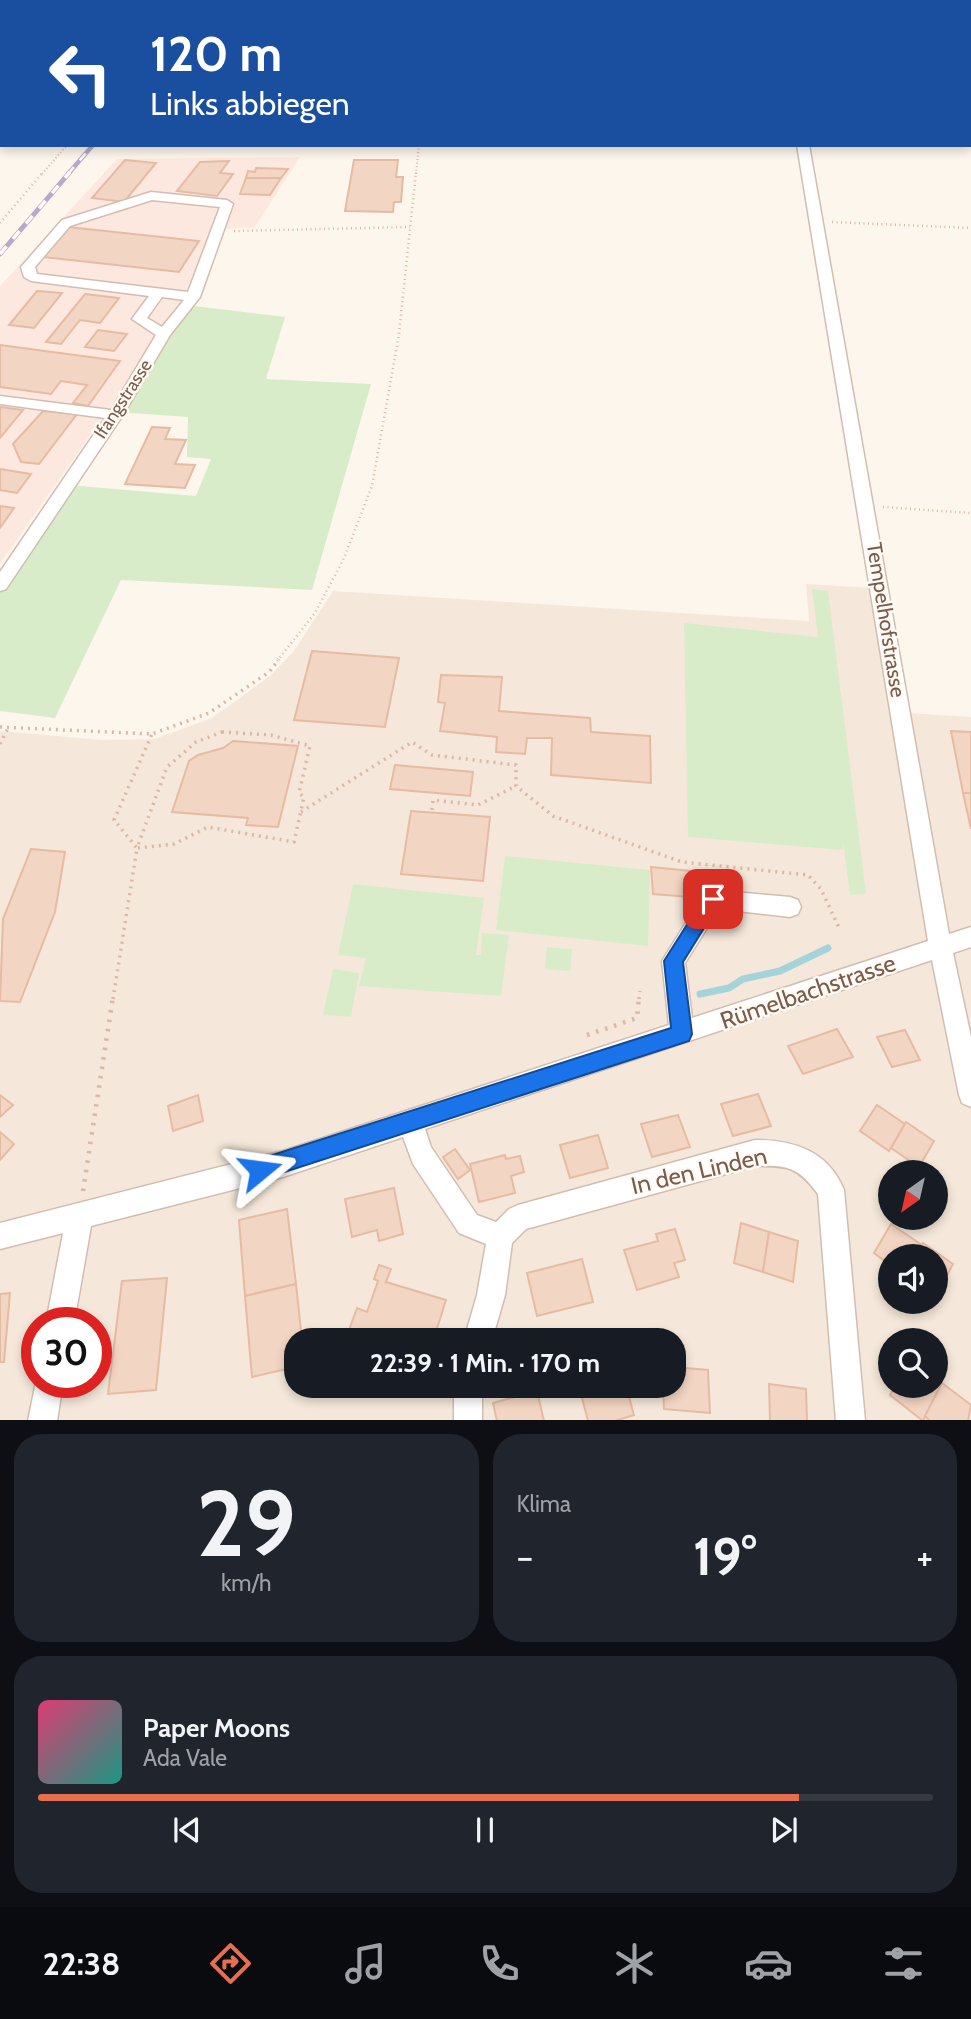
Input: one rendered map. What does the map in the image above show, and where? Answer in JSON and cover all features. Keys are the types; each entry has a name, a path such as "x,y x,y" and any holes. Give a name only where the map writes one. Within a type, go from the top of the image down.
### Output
{"street":[{"name":"Tempelhofstrasse","path":"803,147 867,506 940,947 953,996 971,1095"},
{"name":"Ifangstrasse","path":"1,583 115,415 164,334 192,297 227,204 151,196 66,222 29,267 32,276 158,293"},
{"path":"164,334 139,319 158,293 192,297"},
{"path":"0,400 115,415"},
{"path":"682,1034 673,961 705,907 713,899 790,907"},
{"name":"Rümelbachstrasse","path":"0,1236 283,1164 971,937"},
{"path":"409,1121 422,1155 468,1224 500,1237 491,1295 481,1328"},
{"name":"In den Linden","path":"500,1237 518,1218 755,1153 789,1152 815,1167 831,1190 851,1420"},
{"path":"63,1307 79,1217"},
{"path":"42,1420 46,1398"},
{"path":"468,1398 468,1420"}],"path":[{"path":"0,223 65,147"},
{"path":"0,727 152,734 209,713 269,672 315,613 344,558 372,486 399,334 419,147"},
{"path":"816,221 971,228"},
{"path":"218,231 410,227"},
{"path":"867,506 971,513"},
{"path":"0,744 8,728"},
{"path":"79,1217 137,848 167,767 196,742 222,732 271,735 310,746 299,793 304,797 294,842 208,827 174,844 137,848"},
{"path":"137,848 114,820 152,734"},
{"path":"301,812 412,742 432,755 516,765 516,786"},
{"path":"432,810 433,800 478,805 516,786"},
{"path":"516,786 553,816 682,862 808,875 821,889 840,930"},
{"path":"587,1035 637,1018 640,991"}],"shaded area":[{"path":"300,157 255,227 212,230 193,288 0,564 0,286 117,159"},
{"path":"806,584 874,588 892,712 971,717 971,1420 0,1420 0,731 102,740 154,739 212,718 270,676 294,651 333,591 809,621"}],"green space":[{"path":"186,305 285,317 266,379 371,384 312,590 121,580 55,718 0,711 0,589 68,485 196,496 211,459 187,457 188,417 116,412"},
{"path":"812,589 828,591 866,894 850,895 843,841 843,850 688,837 684,623 818,637"},
{"path":"505,856 650,870 648,946 496,930"},
{"path":"353,884 484,898 476,955 481,955 482,933 509,935 501,996 359,986 366,958 338,955"},
{"path":"547,947 572,949 570,971 545,969"},
{"path":"333,969 359,973 351,1017 323,1015"}],"building":[{"path":"125,160 156,163 124,202 92,198"},
{"path":"354,160 398,160 396,177 403,177 401,202 394,202 393,212 345,211"},
{"path":"229,161 220,173 233,174 217,196 177,191 200,162"},
{"path":"256,168 288,169 281,178 246,178 248,171 255,172"},
{"path":"246,178 281,178 270,195 240,194"},
{"path":"68,227 199,241 179,272 43,257"},
{"path":"37,291 62,293 34,328 9,325"},
{"path":"85,294 119,298 100,323 80,320 61,344 46,342"},
{"path":"98,330 127,334 114,351 85,347"},
{"path":"0,345 120,361 88,406 73,403 87,385 61,381 51,394 0,387"},
{"path":"0,407 23,410 0,438"},
{"path":"43,411 77,414 39,464 21,462 13,444"},
{"path":"152,427 170,428 165,439 186,440 175,464 195,465 185,488 125,484"},
{"path":"0,469 31,474 17,493 0,490"},
{"path":"0,506 14,508 0,528"},
{"path":"312,651 399,658 385,727 294,720"},
{"path":"441,675 502,677 499,711 590,718 591,732 650,736 651,783 551,775 552,738 527,738 525,754 496,752 497,737 440,731 445,703 438,702"},
{"path":"951,731 971,732 971,793 963,793"},
{"path":"233,741 298,746 278,827 246,825 248,818 172,812 189,761 198,755 223,748"},
{"path":"395,765 473,772 470,796 390,789"},
{"path":"963,793 971,793 971,829"},
{"path":"411,811 490,817 483,881 401,874"},
{"path":"31,849 65,852 55,912 20,1002 0,1001 3,919"},
{"path":"651,867 691,871 690,897 653,894"},
{"path":"837,1029 853,1057 803,1074 788,1046"},
{"path":"905,1030 920,1060 892,1067 877,1037"},
{"path":"758,1094 771,1126 733,1136 721,1104"},
{"path":"0,1095 13,1105 0,1117"},
{"path":"198,1095 203,1121 173,1131 168,1106"},
{"path":"877,1105 905,1124 889,1151 860,1131"},
{"path":"678,1115 690,1147 652,1157 641,1124"},
{"path":"906,1122 934,1141 923,1160 909,1160 891,1148"},
{"path":"0,1132 14,1144 0,1160"},
{"path":"598,1135 608,1168 570,1178 560,1145"},
{"path":"455,1149 470,1170 458,1179 443,1157"},
{"path":"505,1155 506,1159 520,1156 524,1172 511,1176 515,1193 479,1202 470,1164"},
{"path":"394,1188 403,1234 379,1241 377,1230 352,1237 345,1199"},
{"path":"287,1209 296,1284 245,1296 239,1220"},
{"path":"741,1223 769,1232 763,1272 734,1263"},
{"path":"675,1229 685,1260 674,1263 679,1277 637,1290 624,1250 658,1241 656,1234"},
{"path":"887,1230 900,1230 921,1244 879,1244"},
{"path":"769,1232 798,1241 793,1282 763,1272"},
{"path":"582,1259 593,1302 537,1316 527,1273"},
{"path":"948,1260 953,1264 948,1273"},
{"path":"379,1265 391,1269 386,1282 446,1300 437,1328 350,1328 357,1308 367,1312 378,1281 374,1279"},
{"path":"167,1278 156,1390 112,1394 112,1362 122,1281"},
{"path":"296,1284 301,1328 284,1328 284,1370 252,1377 245,1296"},
{"path":"10,1293 4,1362 0,1362 0,1294"},
{"path":"686,1368 708,1370 710,1413 664,1409 664,1398 686,1398"},
{"path":"769,1384 806,1389 807,1420 770,1420"},
{"path":"948,1388 971,1405 968,1420 929,1420 925,1416 934,1398 948,1398"},
{"path":"511,1398 539,1398 544,1420 497,1420 493,1403"},
{"path":"582,1398 629,1398 634,1415 618,1420 588,1420"},
{"path":"894,1398 934,1398 922,1420"}],"waterway":[{"path":"700,994 729,988 743,979 780,971 828,948"}],"railway":[{"path":"68,174 91,147"},
{"path":"0,254 70,172"}],"route":[{"path":"260,1170 682,1034 673,961 705,907 713,899"}]}
